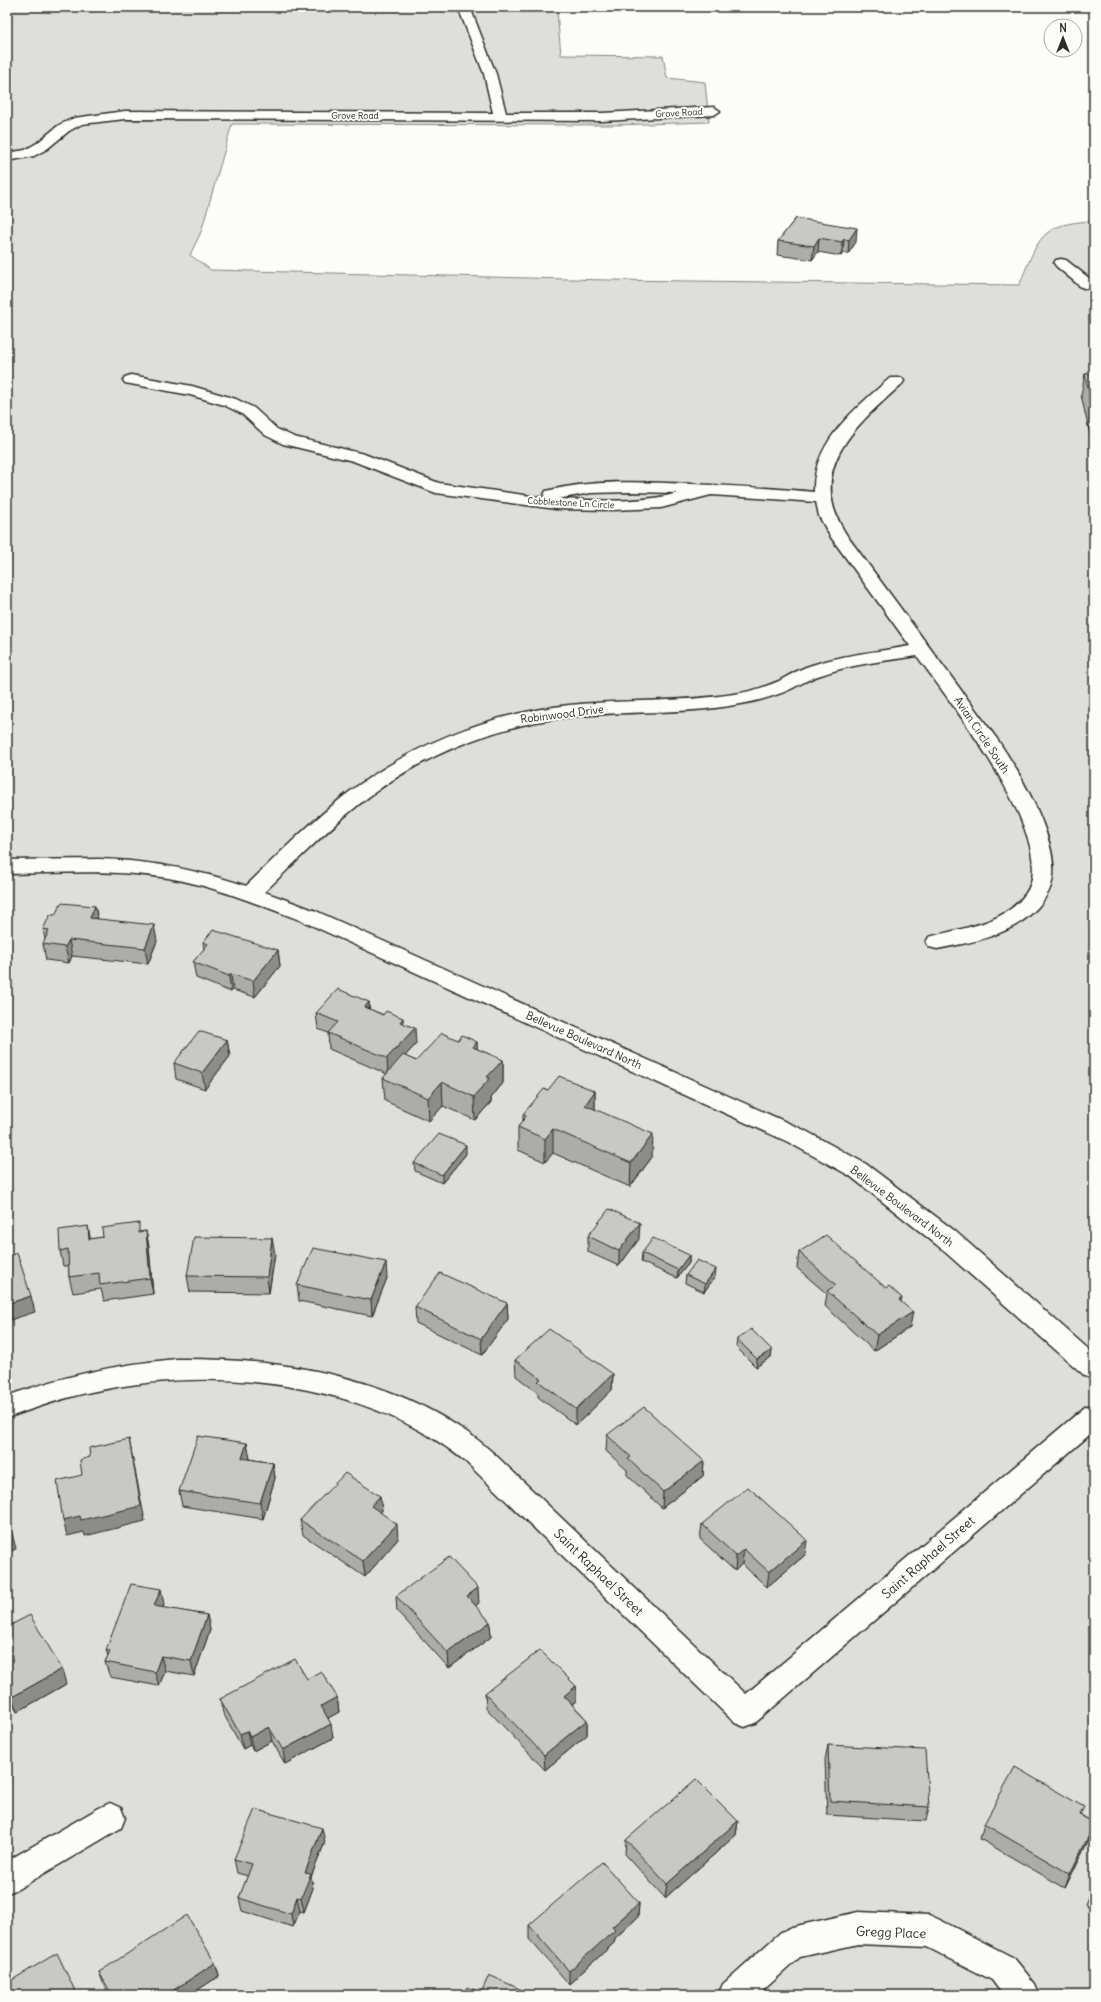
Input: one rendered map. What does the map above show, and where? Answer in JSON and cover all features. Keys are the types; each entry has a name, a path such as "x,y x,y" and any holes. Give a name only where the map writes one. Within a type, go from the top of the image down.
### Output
{"street":[{"path":"464,7 488,65 497,97 500,116"},
{"name":"Grove Road","path":"7,157 29,153 42,146 64,128 79,121 125,115 602,116 714,111"},
{"path":"1061,263 1086,284 1094,287"},
{"name":"Cobblestone Ln Circle","path":"132,380 192,391 230,402 248,411 271,432 289,441 358,457 436,488 556,504 639,505 684,498 711,490 822,498"},
{"name":"Avian Circle South","path":"896,381 838,436 830,451 824,466 821,482 822,498 826,513 844,544 990,743 1009,773 1038,841 1042,864 1042,882 1033,899 1020,912 1006,922 980,932 937,942"},
{"name":"Robinwood Drive","path":"251,893 324,823 358,795 394,770 438,746 472,732 514,720 567,711 701,706 738,700 768,692 811,672 839,663 922,650"},
{"name":"Bellevue Boulevard North","path":"7,867 91,866 140,868 191,875 251,893 318,920 789,1133 858,1170 946,1238 1094,1369"},
{"name":"Saint Raphael Street","path":"7,1407 69,1386 122,1375 168,1369 217,1368 266,1372 319,1382 375,1398 424,1419 462,1443 514,1489 745,1713 1094,1415"},
{"path":"7,1878 110,1818"},
{"name":"Gregg Place","path":"734,1995 792,1943 858,1928 929,1931 1003,1969 1024,1995"}],"shaded area":[{"path":"7,7 559,7 557,12 561,55 663,56 667,78 705,82 709,122 612,125 232,124 201,232 190,255 211,270 608,280 1019,285 1031,256 1043,236 1062,225 1076,222 1094,221 1094,1995 7,1995"}],"building":[{"path":"796,218 857,228 849,240 844,239 842,242 819,238 814,246 778,241"},
{"path":"1085,374 1094,374 1094,415"},
{"path":"61,903 95,906 90,918 154,925 145,948 69,940 65,947 43,944 49,930 43,929 50,915 55,915"},
{"path":"213,930 278,950 253,981 231,974 229,976 193,962 208,944 203,942"},
{"path":"338,989 369,1002 365,1007 383,1015 386,1011 403,1018 400,1022 415,1028 387,1058 328,1033 338,1022 316,1013"},
{"path":"199,1031 227,1040 202,1073 174,1063"},
{"path":"442,1033 458,1040 462,1035 477,1042 473,1047 503,1060 487,1077 490,1078 474,1097 442,1082 428,1098 383,1078 403,1055 416,1061"},
{"path":"559,1076 595,1091 585,1105 653,1134 631,1163 553,1129 545,1139 518,1127 526,1116 523,1114 544,1089 548,1090"},
{"path":"439,1134 466,1145 442,1175 414,1163"},
{"path":"609,1209 640,1223 619,1251 588,1236"},
{"path":"139,1223 139,1233 146,1231 150,1278 100,1285 99,1273 69,1277 68,1249 60,1251 59,1230 88,1226 89,1239 103,1237 102,1228"},
{"path":"826,1235 886,1288 889,1286 902,1298 899,1300 913,1312 877,1335 827,1291 836,1285 799,1252"},
{"path":"194,1237 272,1238 267,1277 187,1276"},
{"path":"653,1238 689,1255 678,1270 642,1253"},
{"path":"313,1248 386,1262 371,1300 297,1285"},
{"path":"7,1250 9,1256 17,1253 31,1296 7,1304"},
{"path":"697,1260 716,1269 705,1284 686,1275"},
{"path":"440,1273 507,1303 481,1339 415,1307"},
{"path":"549,1329 613,1374 576,1409 538,1381 541,1379 515,1360"},
{"path":"751,1329 772,1350 757,1359 737,1339"},
{"path":"644,1407 704,1461 663,1492 628,1459 631,1457 607,1435"},
{"path":"198,1436 247,1443 242,1458 273,1463 260,1503 179,1491"},
{"path":"129,1439 141,1506 81,1520 80,1516 63,1520 57,1481 82,1475 80,1460 90,1457 89,1448"},
{"path":"345,1473 380,1496 371,1506 397,1524 363,1561 300,1520"},
{"path":"748,1487 807,1540 769,1572 744,1549 736,1556 702,1524"},
{"path":"7,1525 12,1533 7,1536"},
{"path":"449,1557 478,1588 467,1596 490,1622 448,1653 396,1596"},
{"path":"131,1584 161,1589 154,1606 207,1615 191,1661 161,1656 155,1672 105,1662 110,1651 106,1650"},
{"path":"30,1615 62,1669 12,1697 7,1687 7,1627"},
{"path":"540,1650 576,1686 564,1696 587,1720 544,1755 485,1693"},
{"path":"295,1659 307,1679 321,1671 337,1697 321,1706 331,1724 283,1750 269,1727 250,1737 247,1731 240,1734 220,1699"},
{"path":"828,1745 925,1750 929,1807 830,1801"},
{"path":"1015,1767 1084,1807 1080,1815 1094,1823 1070,1874 984,1824"},
{"path":"696,1779 738,1821 667,1884 626,1840"},
{"path":"255,1809 322,1828 305,1873 311,1874 301,1898 297,1897 291,1914 239,1898 252,1864 234,1859"},
{"path":"602,1862 639,1903 612,1927 615,1930 569,1971 529,1925"},
{"path":"187,1915 215,1963 166,1995 112,1995 99,1972"},
{"path":"57,1953 77,1995 7,1995 7,1983"},
{"path":"489,1975 533,1995 464,1995 468,1987 481,1993"}]}
